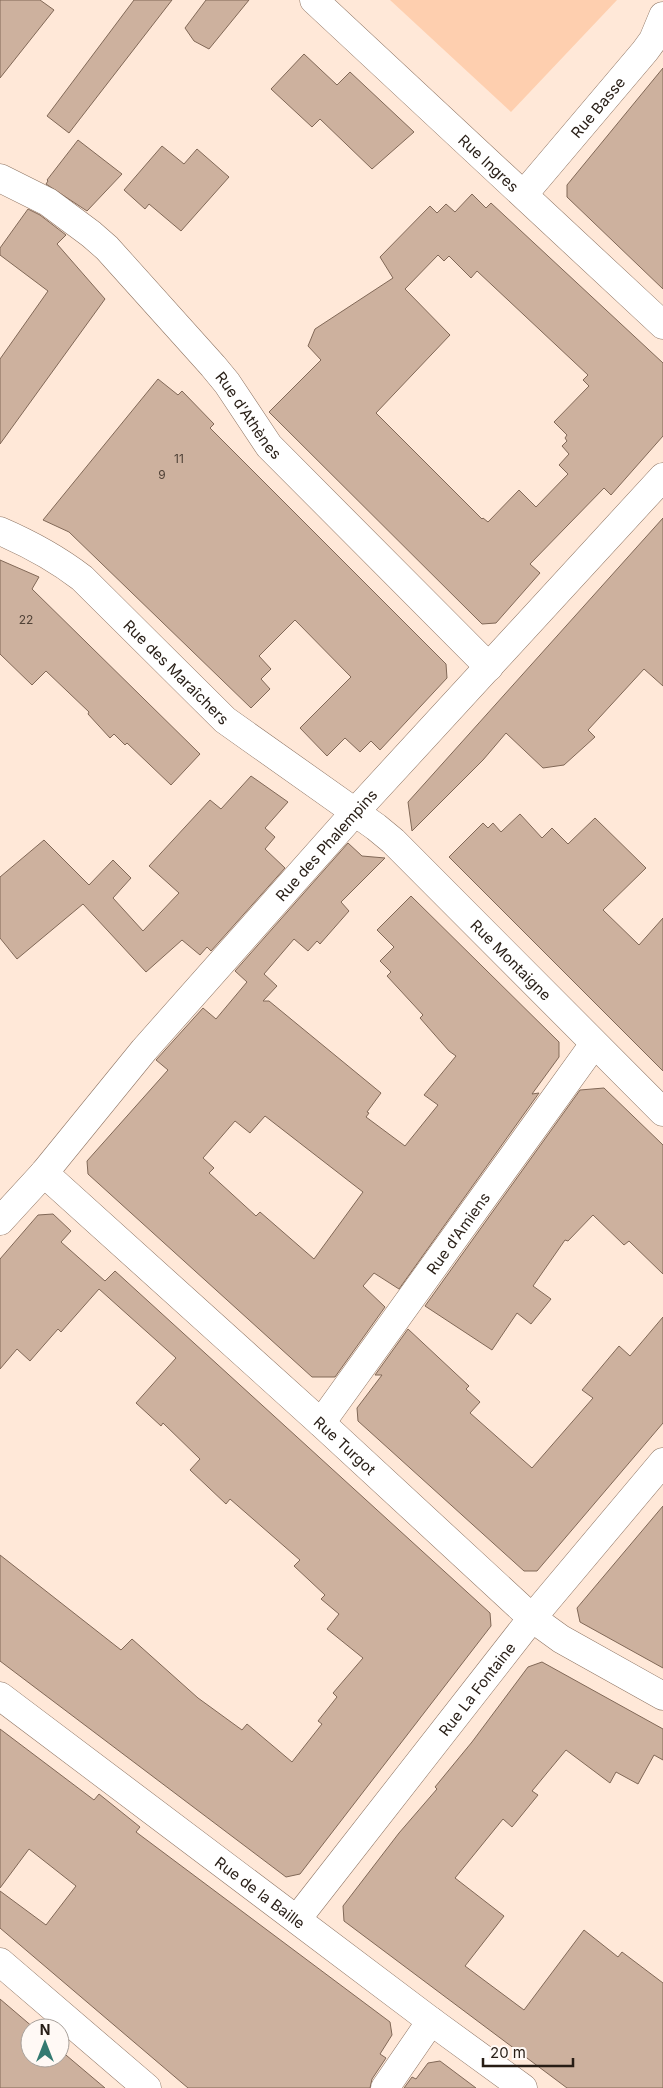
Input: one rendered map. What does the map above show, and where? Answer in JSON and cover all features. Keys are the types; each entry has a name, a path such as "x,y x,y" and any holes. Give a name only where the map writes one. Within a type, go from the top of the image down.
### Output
{"street":[{"name":"Rue Ingres","path":"314,0 663,325"},
{"name":"Rue Basse","path":"524,194 645,51 653,40 663,16"},
{"name":"Rue d'Athènes","path":"0,178 61,210 74,219 106,248 222,377 269,446 489,666"},
{"name":"Rue des Phalempins","path":"0,1221 44,1173 144,1050 355,812 663,477"},
{"name":"Rue des Maraîchers","path":"0,531 50,554 67,566 82,578 225,720 355,812"},
{"name":"Rue Montaigne","path":"355,812 393,842 663,1112"},
{"name":"Rue d'Amiens","path":"321,1424 594,1044"},
{"name":"Rue Turgot","path":"44,1173 532,1618 561,1639 663,1696"},
{"name":"Rue La Fontaine","path":"297,1919 532,1618 663,1462"},
{"name":"Rue de la Baille","path":"0,1696 522,2088"},
{"path":"0,1962 147,2088"},
{"path":"385,2088 431,2021"}],"shaded area":[{"path":"390,0 617,0 511,112"}],"building":[{"path":"0,0 40,0 54,10 0,78"},
{"path":"134,0 172,0 69,133 47,116"},
{"path":"206,0 249,0 209,49 194,41 185,28"},
{"path":"304,54 337,85 350,72 414,132 372,169 320,119 312,127 271,89"},
{"path":"663,68 663,289 567,197 567,185"},
{"path":"78,140 122,174 87,211 46,184 47,180"},
{"path":"162,146 184,164 197,149 229,177 181,231 149,204 145,209 124,190"},
{"path":"472,194 486,208 491,203 663,363 663,436 611,495 604,488 530,564 540,573 496,623 482,624 269,412 321,360 308,346 315,329 393,278 380,257 430,206 437,213 446,204 455,212","holes":["438,255 444,261 449,256 471,278 477,271 588,375 583,380 589,386 554,422 567,435 565,438 567,441 562,446 569,454 559,465 568,474 536,507 519,490 488,522 482,519 376,413 450,335 405,289"]},
{"path":"28,209 40,215 66,235 57,244 105,299 0,444 0,359 48,291 0,255 0,248"},
{"path":"158,379 178,395 182,391 214,424 210,428 446,664 447,678 380,750 371,741 360,752 345,738 327,756 300,728 351,677 295,620 259,656 271,669 261,679 270,689 251,708 69,532 43,520"},
{"path":"663,518 663,686 644,669 588,730 595,737 564,765 543,768 506,733 483,760 412,831 408,802"},
{"path":"0,560 39,577 32,589 200,754 171,785 127,743 125,745 114,734 110,738 88,714 89,712 46,671 32,685 0,654"},
{"path":"251,776 288,802 265,828 275,837 265,849 285,868 211,951 207,947 200,955 182,940 146,972 83,904 17,959 0,938 0,877 44,840 89,885 113,860 131,878 113,898 143,931 179,893 149,866 210,800 221,809"},
{"path":"520,814 542,838 552,828 568,844 595,818 646,868 603,910 639,945 663,918 663,1071 449,857 483,823 488,828 493,823 501,832"},
{"path":"348,843 362,856 385,858 341,902 349,911 320,944 317,941 308,951 294,939 264,974 277,986 263,1001 269,1001 381,1093 367,1112 369,1113 366,1117 405,1146 438,1105 424,1095 456,1056 449,1051 420,1018 423,1015 387,976 391,972 380,961 394,947 377,930 411,896 559,1042 559,1057 532,1094 539,1093 399,1289 374,1273 363,1286 385,1307 335,1377 312,1377 88,1174 87,1161 168,1070 156,1060 203,1008 216,1019 247,982 235,971","holes":["265,1116 363,1192 314,1259 260,1212 256,1216 209,1173 214,1168 203,1158 235,1121 250,1133"]},
{"path":"604,1088 663,1145 663,1274 629,1241 624,1245 593,1215 568,1241 565,1240 533,1286 551,1299 531,1324 517,1313 492,1350 425,1306 580,1090"},
{"path":"53,1214 71,1231 61,1242 105,1281 115,1271 490,1613 491,1626 300,1874 286,1877 0,1661 0,1555 121,1650 132,1639 198,1698 242,1730 247,1724 292,1762 322,1724 318,1721 337,1697 333,1693 363,1658 327,1629 339,1614 321,1599 325,1595 294,1566 300,1560 230,1499 226,1504 190,1470 200,1459 163,1423 161,1426 136,1403 176,1358 99,1289 61,1332 58,1329 30,1361 17,1349 0,1369 0,1259 38,1215"},
{"path":"663,1317 663,1423 537,1571 524,1571 358,1421 357,1408 382,1375 375,1375 408,1329 469,1386 466,1389 480,1402 470,1413 532,1468 593,1398 582,1390 619,1346 630,1356"},
{"path":"663,1506 663,1668 580,1622 577,1608"},
{"path":"542,1662 663,1729 663,1760 654,1755 638,1784 616,1772 610,1783 566,1750 532,1791 538,1795 512,1827 503,1819 455,1878 504,1916 465,1966 524,2010 584,1930 618,1957 622,1952 663,1983 663,2088 567,2088 344,1921 343,1906 399,1833 437,1789 435,1787 472,1742 528,1667"},
{"path":"0,1729 94,1800 99,1794 140,1827 136,1832 390,2022 392,2035 380,2054 386,2058 372,2079 370,2088 188,2088 0,1928 0,1891 46,1925 76,1886 29,1849 0,1888"},
{"path":"0,1999 22,2018 20,2018 20,2068 70,2068 70,2058 105,2088 0,2088"},
{"path":"440,2061 476,2088 404,2088 412,2077 416,2079 428,2063"}]}
